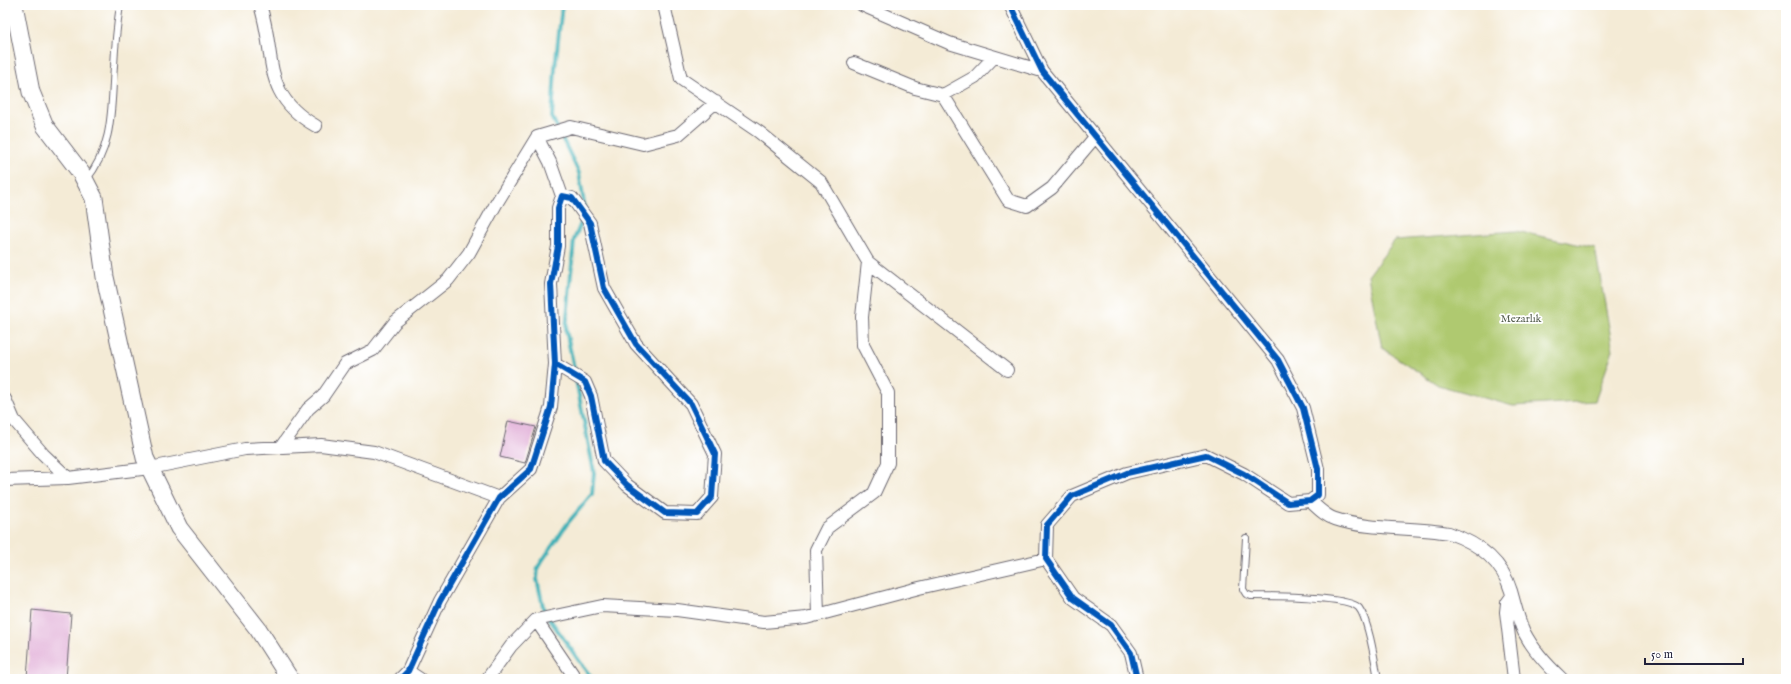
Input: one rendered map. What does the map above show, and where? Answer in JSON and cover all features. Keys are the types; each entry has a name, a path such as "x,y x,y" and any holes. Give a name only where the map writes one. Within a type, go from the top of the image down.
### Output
{"main road":[{"path":"14,5 31,92 42,120 85,181 94,198 105,277 145,458 179,528 258,629 290,679"}],"street":[{"path":"260,5 277,89 292,108 316,126"},
{"path":"664,5 681,79 759,132 821,182 868,262 1007,370"},
{"path":"862,5 950,43 1042,71"},
{"path":"1010,5 1042,71 1278,360 1303,408 1318,469 1318,495 1310,501 1288,503 1244,474 1206,455 1127,473 1072,496 1047,525 1046,559 1073,598 1111,625 1131,653 1137,679"},
{"path":"854,63 915,88 943,95 975,77 994,57"},
{"path":"943,95 1008,200 1027,206 1052,188 1095,137"},
{"path":"281,447 308,409 323,396 344,364 372,350 395,322 448,280 469,253 496,204 537,137 571,127 643,144 678,135 716,102"},
{"path":"420,679 404,675 440,601 499,498 531,469 551,407 555,364 551,284 558,246 558,208 562,196 550,162 537,137"},
{"path":"555,364 584,382 591,396 604,461 627,485 665,513 697,514 712,497 715,454 691,404 636,344 604,288 590,223 572,198 562,196"},
{"path":"818,615 816,550 827,528 874,493 888,462 888,393 863,345 862,317 868,262"},
{"path":"5,399 14,420 43,454 68,478"},
{"path":"5,480 68,478 150,468 245,449 321,445 374,452 499,498"},
{"path":"1310,501 1323,513 1335,519 1400,528 1436,530 1462,538 1483,550 1498,566 1508,583 1520,622 1532,645 1550,668 1562,679"},
{"path":"487,679 511,646 536,620 602,606 678,610 764,622 806,618 919,588 1046,559"},
{"path":"1512,596 1507,603 1506,612 1514,679"},
{"path":"536,620 576,679"}],"lane":[{"path":"85,181 95,170 108,135 112,109 114,59 120,5"},
{"path":"1246,538 1243,589 1246,594 1251,596 1314,598 1345,602 1358,607 1364,617 1378,679"}],"green space":[{"name":"Mezarlık","path":"1516,231 1595,248 1613,350 1595,401 1513,406 1438,385 1382,348 1368,276 1395,240"}],"building":[{"path":"508,421 536,427 525,463 500,457"},
{"path":"32,610 71,614 66,679 27,678"}],"waterway":[{"path":"562,5 555,68 552,117 579,173 585,209"},
{"path":"575,373 566,330 574,240 583,218"},
{"path":"576,380 594,472 592,494 567,524 538,567 537,579 544,611 592,679"}],"cycle path":[{"path":"1010,5 1042,71 1278,360 1303,408 1318,469 1318,495 1310,501 1288,503 1244,474 1206,455 1127,473 1072,496 1047,525 1046,559 1073,598 1111,625 1131,653 1137,679"},
{"path":"400,679 408,671 440,601 499,498 531,469 551,407 555,364 551,284 558,246 558,208 562,196 572,198 590,223 604,288 636,344 691,404 715,454 712,497 697,514 665,513 627,485 604,461 591,396 585,382 555,364"}]}
